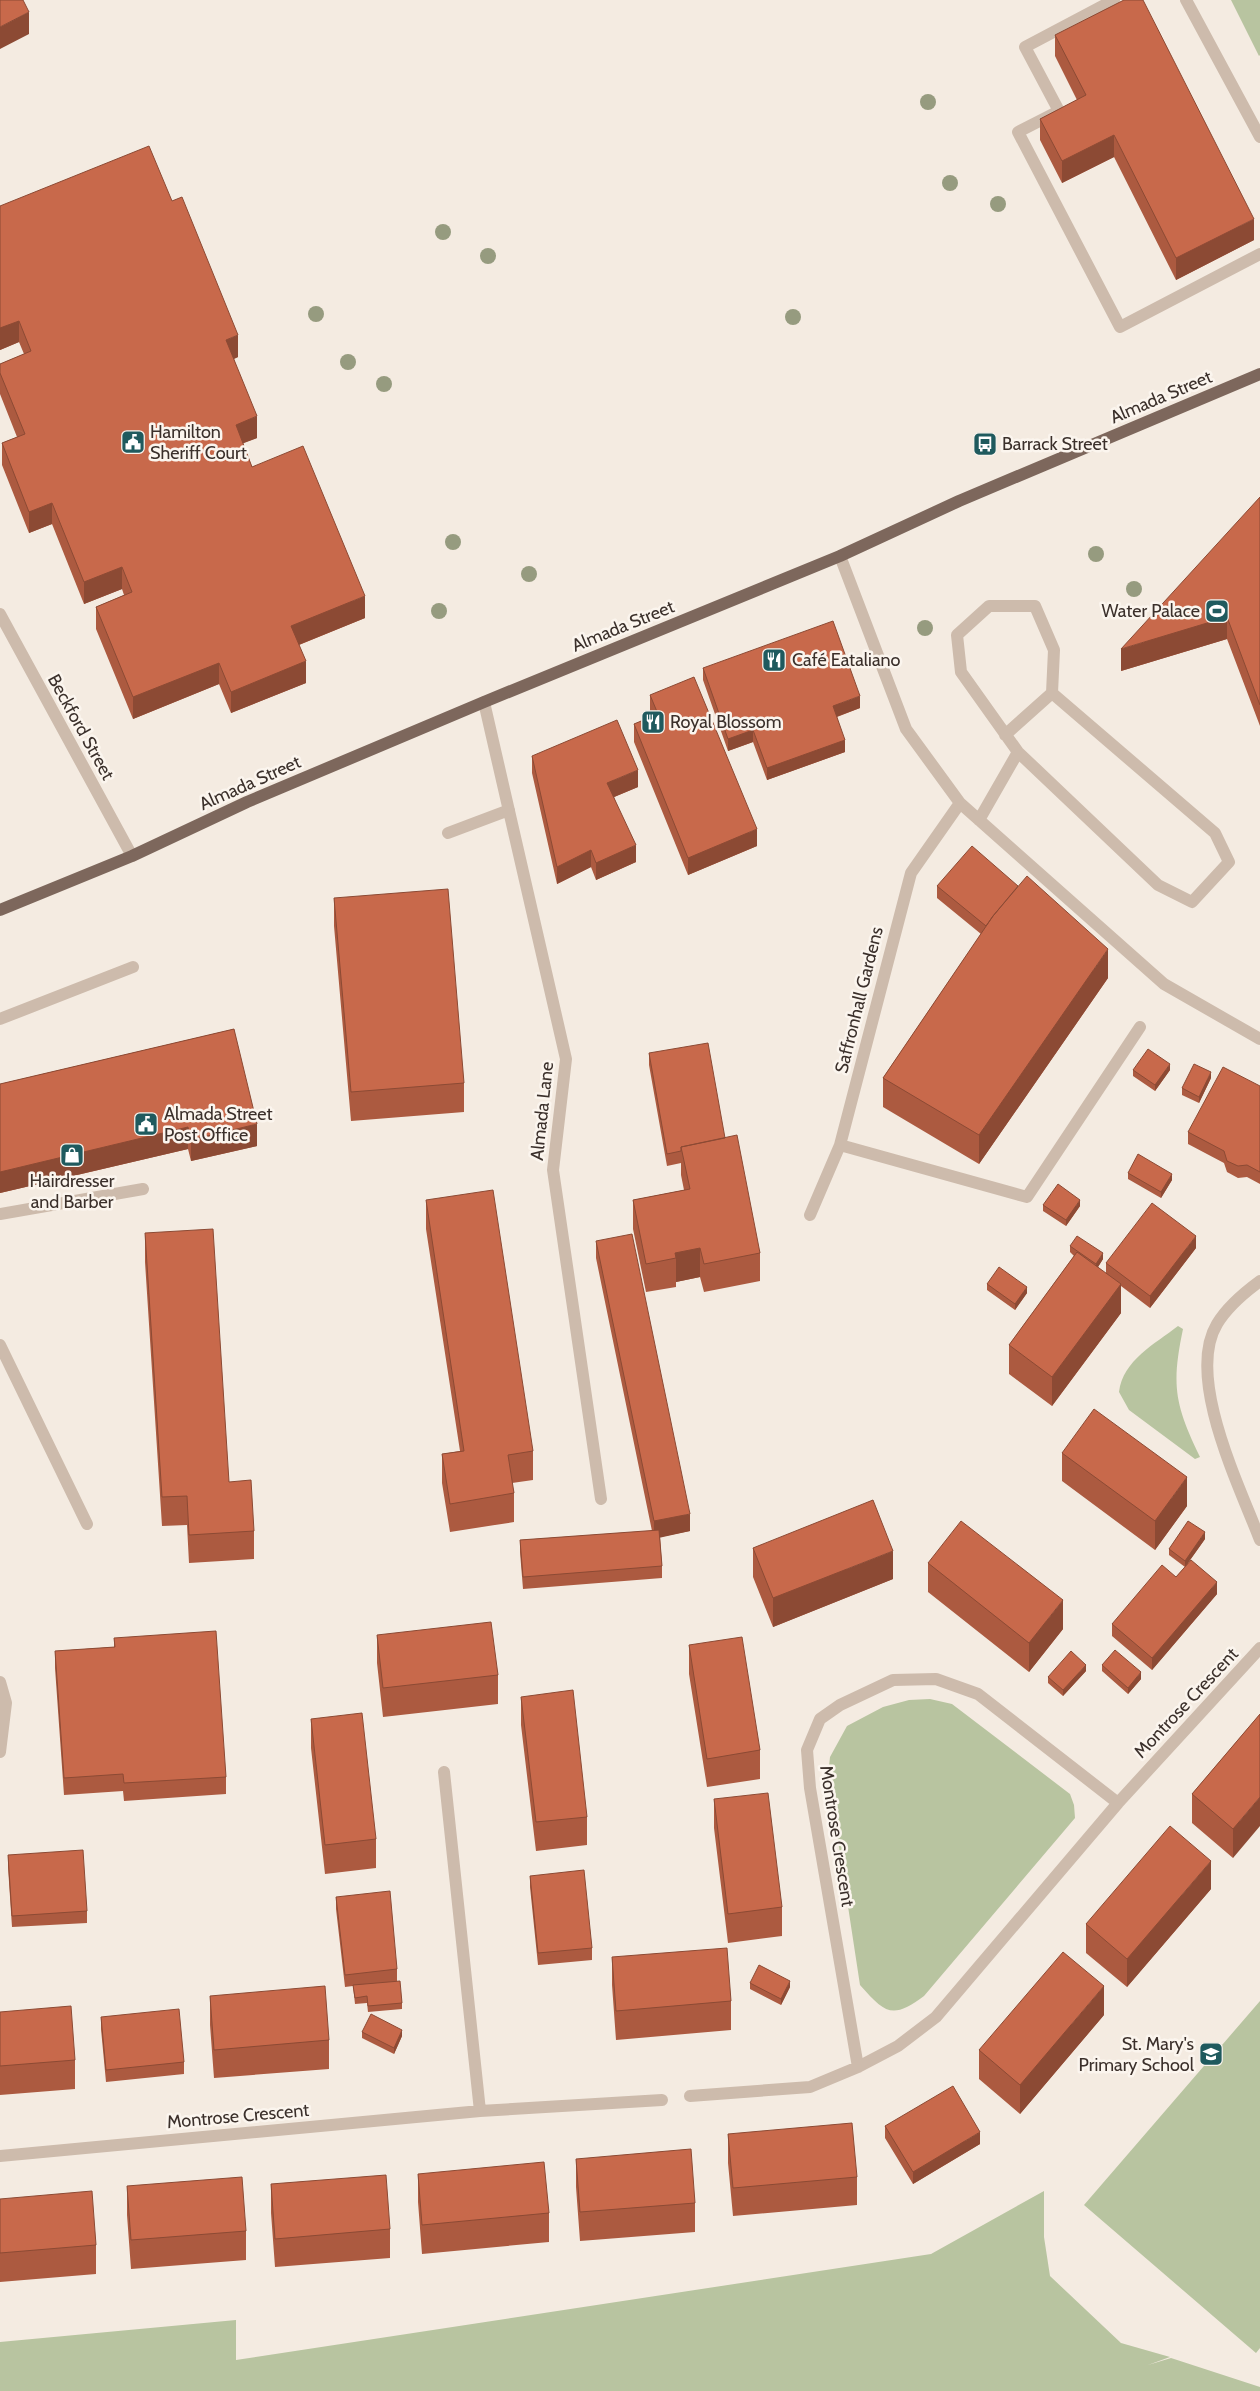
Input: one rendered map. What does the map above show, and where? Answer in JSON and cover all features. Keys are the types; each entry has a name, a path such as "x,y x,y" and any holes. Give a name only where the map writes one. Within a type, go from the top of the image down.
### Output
{"main road":[{"name":"Almada Street","path":"0,910 132,856 247,802 484,702 840,556 959,501 1260,374"}],"street":[{"path":"1114,0 1024,47 1059,111 1018,132 1120,327 1260,254"},
{"path":"1186,0 1260,137"},
{"path":"840,556 906,729 960,803 1164,984 1260,1039"},
{"path":"1006,735 1052,693 1054,650 1035,606 989,606 957,635 961,672 1018,752 1158,885 1192,902 1229,862 1214,833 1052,693"},
{"name":"Beckford Street","path":"0,614 132,856"},
{"name":"Almada Lane","path":"484,702 566,1059 553,1170 601,1499"},
{"path":"979,820 1018,752"},
{"name":"Saffronhall Gardens","path":"810,1214 840,1145 911,873 960,803"},
{"path":"448,833 509,810"},
{"path":"0,1019 133,967"},
{"path":"840,1145 1027,1197 1140,1027"},
{"path":"0,1214 143,1189"},
{"path":"1260,1280 1245,1292 1216,1324 1206,1361 1210,1403 1260,1540"},
{"path":"0,1345 87,1524"},
{"name":"Montrose Crescent","path":"690,2096 810,2087 858,2067 898,2046 936,2017 1118,1803 1260,1648"},
{"name":"Montrose Crescent","path":"858,2067 810,1788 807,1750 820,1718 840,1705 893,1680 936,1678 978,1694 1118,1803"},
{"path":"0,1682 6,1703 0,1752"},
{"path":"444,1772 480,2111"},
{"name":"Montrose Crescent","path":"0,2156 480,2111 662,2100"}],"green space":[{"path":"1231,0 1260,0 1259,56"},
{"path":"1178,1326 1183,1329 1177,1366 1178,1395 1180,1409 1200,1457 1195,1459 1129,1410 1119,1392 1122,1381 1133,1362 1150,1346"},
{"path":"930,1699 952,1704 1070,1794 1074,1805 1075,1818 924,1996 904,2008 889,2010 876,2002 860,1985 828,1775 830,1757 847,1726 883,1707 909,1700"},
{"path":"1260,2001 1260,2348 1256,2353 1084,2205"},
{"path":"1044,2191 1044,2237 1050,2276 1121,2343 1170,2357 1148,2365 1171,2358 1260,2387 1260,2391 0,2391 0,2342 236,2320 236,2360 931,2254"}],"building":[{"path":"0,0 23,0 29,12 0,27"},
{"path":"1124,0 1143,0 1254,219 1176,258 1114,135 1062,161 1040,119 1086,95 1055,35"},
{"name":"Hamilton Sheriff Court","path":"149,146 172,201 182,197 238,335 226,340 257,416 236,425 252,467 303,446 365,596 291,626 306,661 231,692 219,663 133,697 96,607 132,592 122,567 84,582 52,503 29,512 2,443 25,434 0,373 0,364 31,351 19,321 0,328 0,206"},
{"name":"Water Palace","path":"1260,497 1260,705 1227,617 1121,649"},
{"path":"833,621 860,696 833,706 845,740 767,768 753,730 728,739 703,668"},
{"path":"694,677 757,829 688,858 634,724 658,714 650,695"},
{"path":"617,720 638,770 607,783 636,845 596,863 591,850 557,867 532,756"},
{"path":"972,846 1018,886 986,926 937,886"},
{"path":"1027,876 1108,949 979,1135 883,1078 993,916"},
{"path":"448,889 464,1083 351,1092 334,898"},
{"path":"234,1029 257,1124 191,1140 188,1127 0,1172 0,1084"},
{"path":"708,1043 725,1138 681,1147 681,1151 667,1154 649,1053"},
{"path":"1148,1049 1170,1064 1155,1085 1133,1070"},
{"path":"1194,1064 1211,1072 1199,1097 1182,1088"},
{"path":"1223,1067 1260,1086 1260,1172 1247,1165 1238,1166 1227,1161 1224,1151 1188,1132"},
{"path":"737,1135 760,1253 704,1264 700,1248 675,1253 676,1258 646,1264 633,1200 690,1189 681,1147"},
{"path":"1138,1154 1172,1174 1161,1192 1128,1173"},
{"path":"1058,1184 1080,1200 1066,1220 1043,1205"},
{"path":"493,1190 533,1451 508,1455 514,1493 450,1504 442,1454 464,1451 426,1200"},
{"path":"1152,1203 1196,1236 1150,1296 1106,1263"},
{"path":"213,1229 229,1482 251,1480 254,1531 189,1535 187,1496 162,1497 145,1233"},
{"path":"632,1234 690,1514 654,1521 596,1241"},
{"path":"1077,1236 1103,1253 1096,1264 1070,1246"},
{"path":"1077,1252 1121,1284 1052,1377 1009,1345"},
{"path":"999,1267 1027,1287 1015,1304 987,1284"},
{"path":"1094,1409 1187,1477 1155,1521 1062,1453"},
{"path":"873,1500 893,1551 773,1598 753,1548"},
{"path":"961,1521 1063,1600 1029,1643 928,1563"},
{"path":"1188,1521 1205,1532 1185,1561 1169,1549"},
{"path":"659,1530 662,1566 523,1577 520,1540"},
{"path":"1191,1560 1217,1582 1152,1658 1112,1624 1162,1565 1176,1577"},
{"path":"491,1622 498,1675 383,1688 377,1635"},
{"path":"216,1631 226,1777 124,1783 123,1774 64,1778 55,1651 115,1647 114,1638"},
{"path":"742,1637 760,1750 707,1759 689,1645"},
{"path":"1115,1650 1141,1672 1128,1688 1102,1665"},
{"path":"1071,1651 1086,1665 1063,1690 1048,1677"},
{"path":"573,1690 587,1817 536,1822 521,1697"},
{"path":"362,1713 376,1839 325,1845 311,1719"},
{"path":"1260,1714 1260,1797 1233,1829 1192,1794"},
{"path":"768,1793 782,1907 728,1914 714,1799"},
{"path":"1170,1826 1211,1861 1127,1959 1086,1924"},
{"path":"83,1850 87,1911 12,1916 8,1855"},
{"path":"584,1870 592,1948 538,1953 530,1876"},
{"path":"390,1891 397,1969 345,1975 336,1897"},
{"path":"727,1948 731,2001 616,2011 612,1957"},
{"path":"1063,1952 1104,1986 1020,2085 979,2050"},
{"path":"759,1965 790,1981 781,1999 750,1983"},
{"path":"400,1981 402,2003 368,2006 367,1996 355,1998 353,1985"},
{"path":"325,1986 329,2040 214,2050 210,1996"},
{"path":"71,2006 75,2060 0,2066 0,2012"},
{"path":"179,2009 184,2062 106,2070 101,2017"},
{"path":"371,2014 402,2030 394,2048 362,2032"},
{"path":"953,2086 980,2132 913,2172 885,2126"},
{"path":"852,2123 857,2177 733,2188 728,2134"},
{"path":"691,2149 695,2203 580,2212 576,2159"},
{"path":"544,2162 549,2213 422,2225 418,2174"},
{"path":"386,2175 390,2229 275,2239 271,2184"},
{"path":"242,2177 246,2231 131,2240 127,2186"},
{"path":"92,2191 96,2245 0,2253 0,2199"}],"place":[{"name":"Hamilton Sheriff Court","path":"133,442"},
{"name":"Barrack Street","path":"985,444"},
{"name":"Water Palace","path":"1217,611"},
{"name":"Café Eataliano","path":"774,660"},
{"name":"Royal Blossom","path":"653,722"},
{"name":"Almada Street Post Office","path":"146,1124"},
{"name":"Hairdresser and Barber","path":"72,1155"},
{"name":"St. Mary's Primary School","path":"1211,2054"}]}
